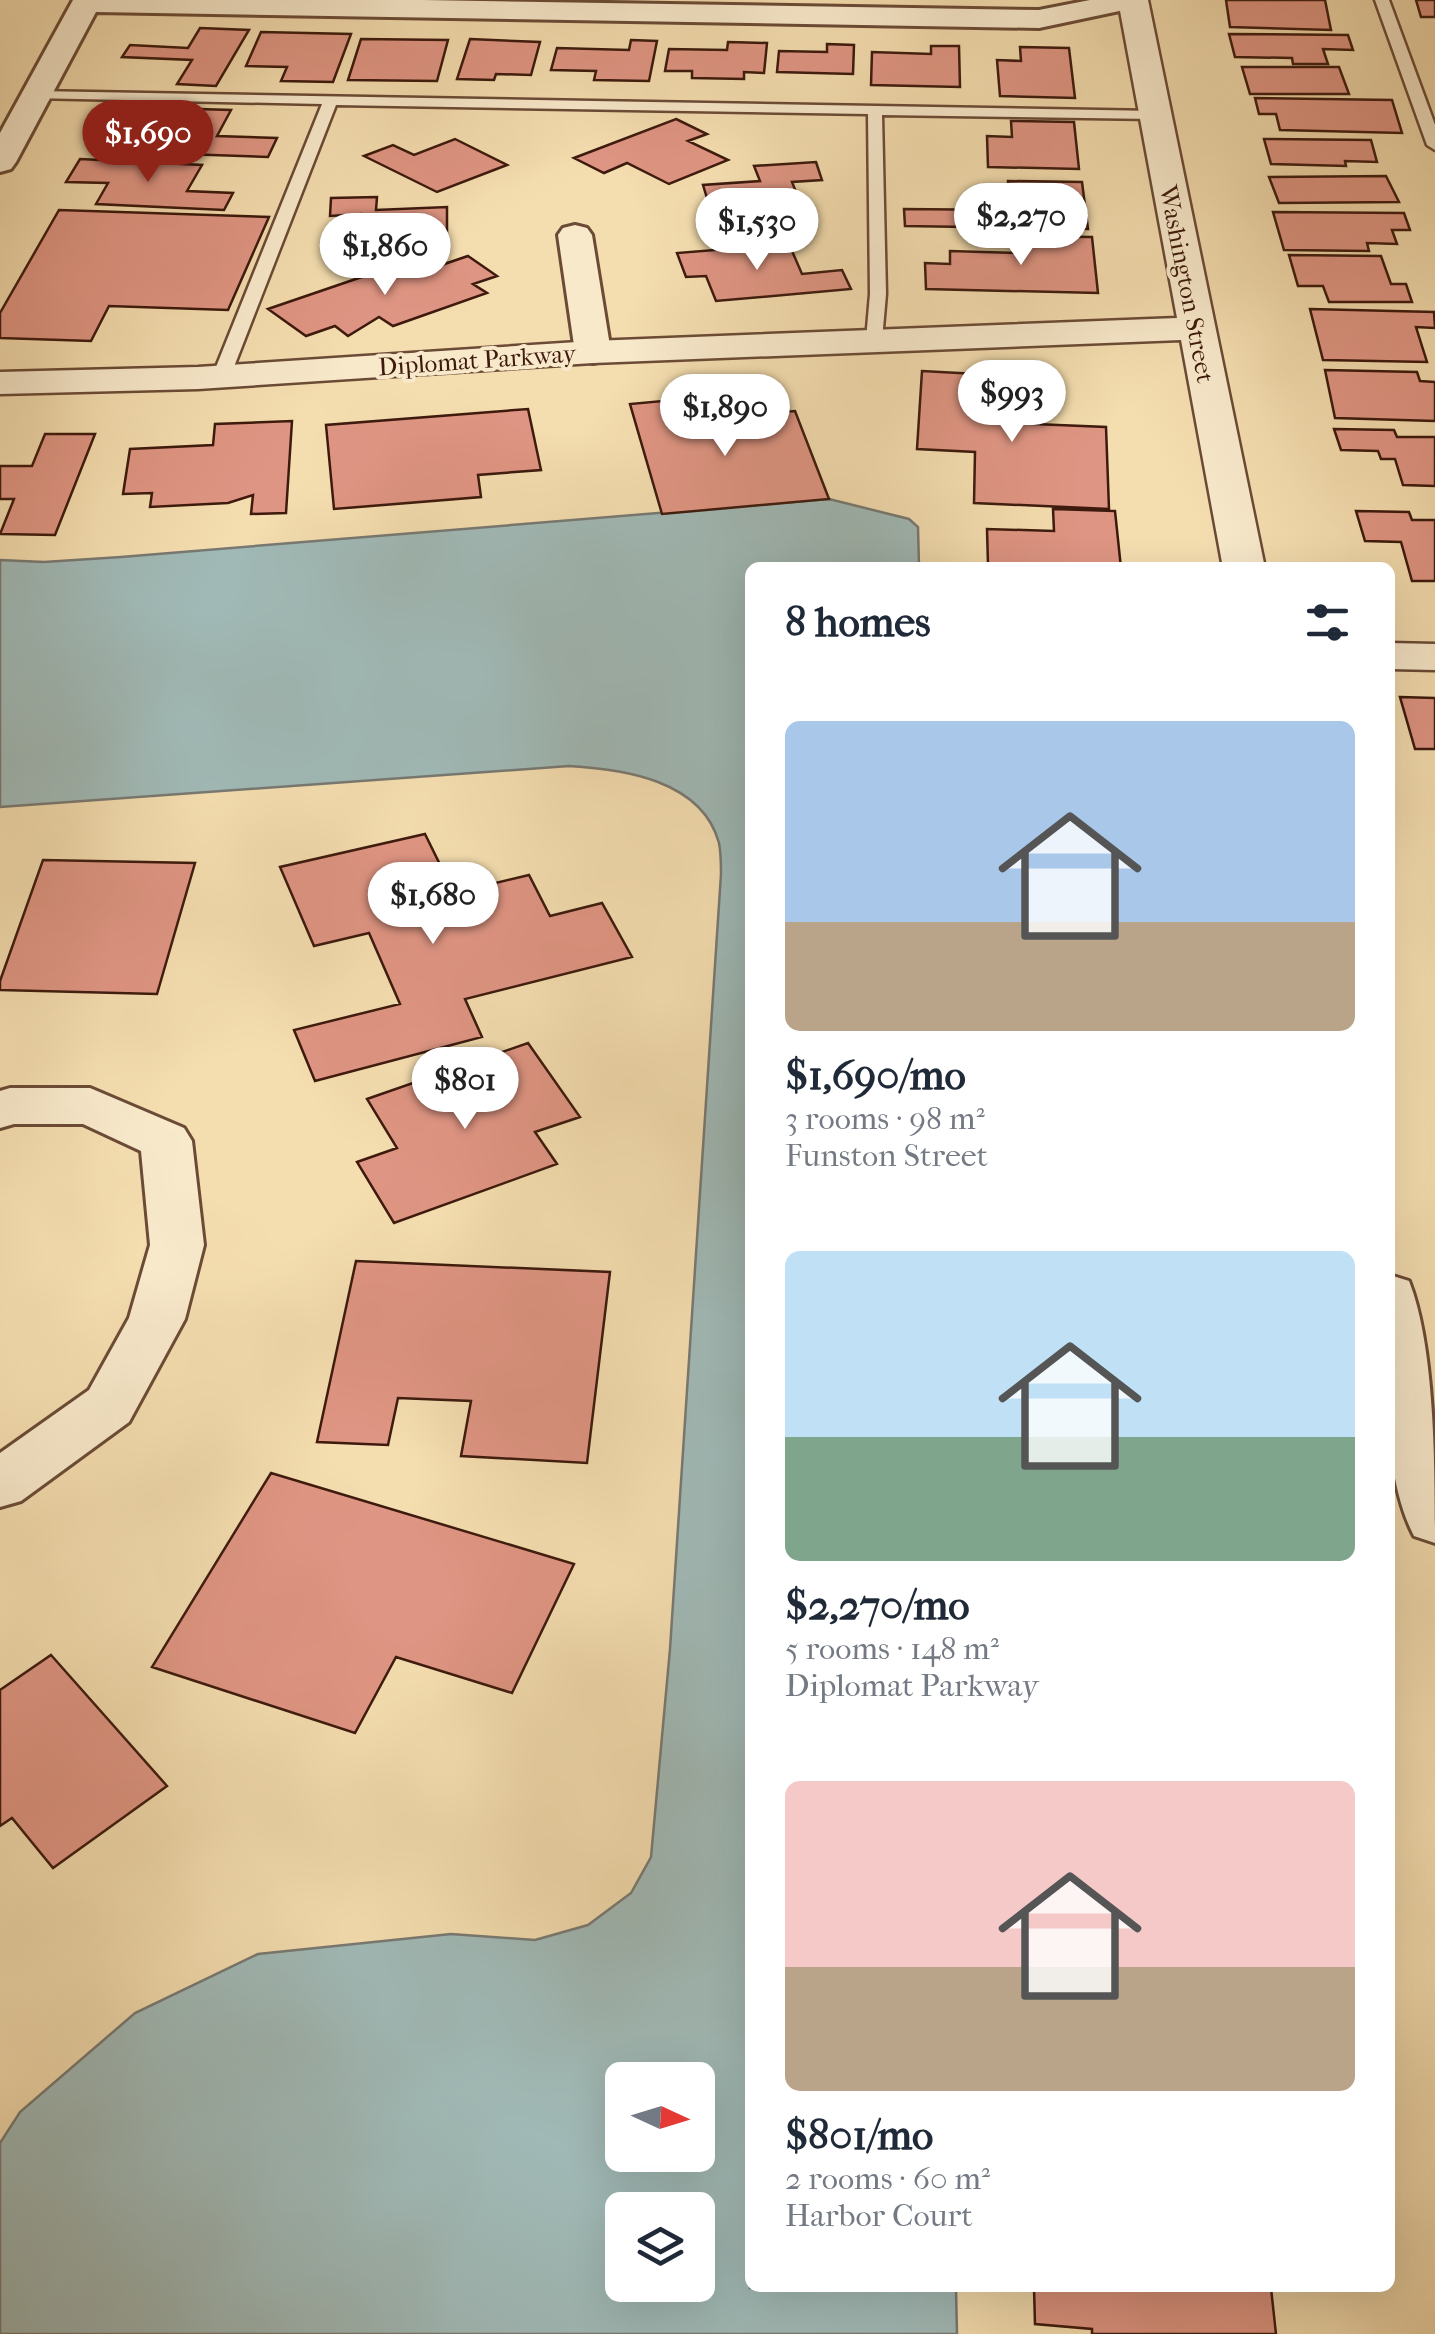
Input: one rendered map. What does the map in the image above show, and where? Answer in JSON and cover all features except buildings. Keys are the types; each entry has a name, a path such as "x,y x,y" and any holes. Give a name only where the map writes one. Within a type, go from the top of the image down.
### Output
{"street":[{"path":"0,162 87,1 885,8 1039,19 1133,0"},
{"name":"Washington Street","path":"1133,0 1243,562"},
{"path":"575,235 592,352"},
{"name":"Diplomat Parkway","path":"0,383 221,377 592,352 1195,328"},
{"path":"1395,656 1435,657"},
{"path":"0,1110 10,1106 90,1106 166,1141 177,1245 157,1319 109,1406 0,1484"},
{"path":"1395,1320 1435,1519"}],"lane":[{"path":"1382,0 1435,145"},
{"path":"36,95 1155,115"},
{"path":"221,377 331,100"},
{"path":"874,110 878,294 874,340"}],"water":[{"path":"829,499 909,519 918,527 919,562 745,562 745,2292 956,2292 957,2334 0,2334 0,2143 20,2112 135,2013 258,1954 451,1934 535,1940 588,1925 631,1893 651,1857 670,1649 721,855 710,822 678,792 636,775 569,766 0,807 0,560 44,562 121,557"}]}
